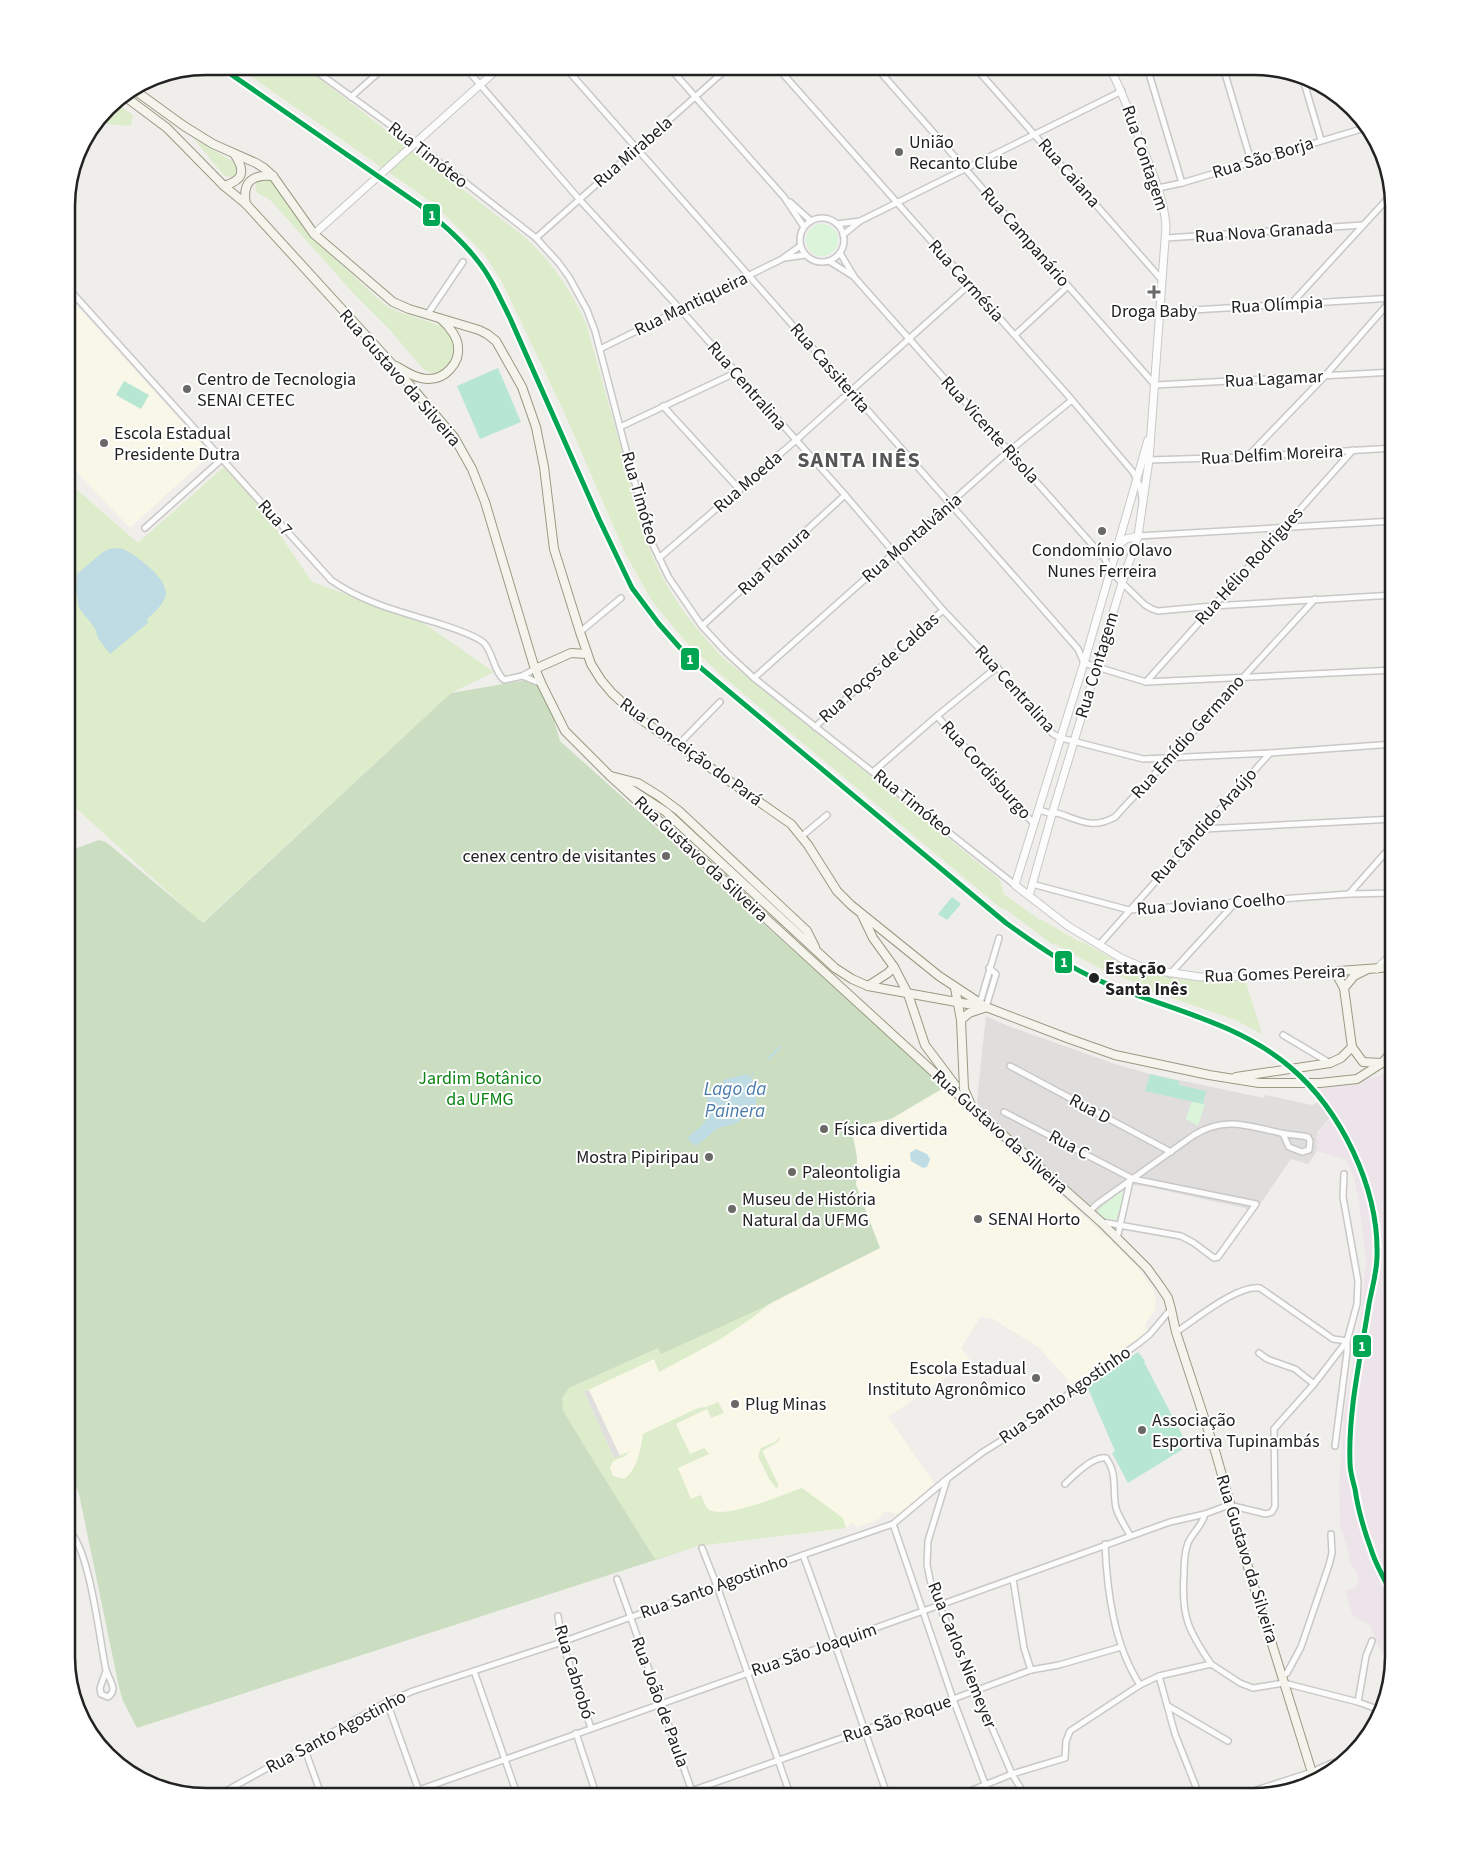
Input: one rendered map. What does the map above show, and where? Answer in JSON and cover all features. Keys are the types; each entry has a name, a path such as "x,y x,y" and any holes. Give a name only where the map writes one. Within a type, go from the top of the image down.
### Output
{"main road":[{"name":"Rua Conceição do Pará","path":"139,94 184,126 213,144 256,163 273,176 314,234 394,302 427,315 479,330 496,340 522,387 536,427 544,467 554,549 587,654 601,680 639,718 791,824 802,836 837,891 938,976 983,1005 1066,1038 1115,1055 1230,1079 1259,1083 1320,1083 1357,1079 1382,1063"},
{"name":"Rua Gustavo da Silveira","path":"129,100 167,128 224,186 246,204 392,364 454,437 472,469 484,502 535,669 566,731 609,775 971,1107 1101,1222 1148,1268 1168,1298 1176,1332 1216,1454 1229,1506 1313,1774"},
{"path":"224,186 236,182 241,176 242,168 234,154"},
{"path":"246,204 244,196 248,182 258,175 273,176"},
{"path":"392,364 426,379 442,376 449,371 458,356 459,348 446,324 439,318"},
{"path":"535,669 571,653 587,654"},
{"name":"Rua Gustavo da Silveira","path":"609,775 666,812 835,968 852,979 868,986 908,994 959,1003 983,1005"},
{"path":"861,913 873,938 894,967 908,994 925,1045 971,1107"},
{"path":"868,986 888,974 894,967"},
{"name":"Rua Gomes Pereira","path":"1338,971 1385,968"},
{"path":"1344,988 1354,976 1366,970"},
{"path":"1328,971 1338,977 1344,988 1352,1047 1363,1062 1382,1063 1385,1060"},
{"path":"955,988 961,1020 964,1088 971,1107"},
{"path":"961,1020 983,1005"},
{"path":"1230,1079 1330,1063 1341,1058 1352,1047"}],"street":[{"name":"Rua Timóteo","path":"321,75 536,238 558,262 589,315 600,349 647,530 659,558 680,595 702,626 754,678 874,771 1029,896"},
{"path":"352,97 376,75"},
{"name":"Rua Centralina","path":"472,75 579,199 680,309 795,441 845,495 943,610 997,667 1053,734 1061,738 1132,757 1156,758 1270,753 1385,744"},
{"path":"314,234 491,75"},
{"name":"Rua Cassiterita","path":"572,75 1078,649 1084,663"},
{"path":"676,75 784,197 811,221"},
{"name":"Rua Mirabela","path":"536,238 720,75"},
{"name":"Rua Carmésia","path":"784,75 1072,400 1133,472 1140,486 1142,504"},
{"name":"Rua Campanário","path":"883,75 1155,385"},
{"name":"Rua Caiana","path":"982,75 1163,280"},
{"name":"Rua Contagem","path":"1029,896 1052,814 1138,536 1149,460 1166,238 1165,214 1158,188 1122,92 1114,75"},
{"path":"1150,75 1182,183"},
{"path":"1226,75 1252,161"},
{"path":"1305,86 1322,140"},
{"path":"843,235 860,221 1122,92"},
{"name":"Rua São Borja","path":"1158,188 1182,183 1360,129"},
{"path":"784,197 804,228"},
{"path":"1290,305 1385,201"},
{"path":"837,224 843,235 844,242 840,253 829,261 816,262 806,255 800,246 801,233 811,221 824,218 837,224 860,221"},
{"name":"Rua Nova Granada","path":"1166,238 1363,225"},
{"name":"Rua Mantiqueira","path":"600,349 749,276 782,259 800,246"},
{"name":"Rua Vicente Risola","path":"840,253 855,278 1105,559 1110,571 1152,610 1385,595"},
{"name":"Rua Mantiqueira","path":"782,259 806,255"},
{"name":"Rua Vicente Risola","path":"829,261 855,278"},
{"path":"427,315 463,262"},
{"name":"Rua Moeda","path":"659,558 740,490 969,285"},
{"path":"1014,335 1068,286"},
{"name":"Rua 7","path":"75,297 331,580 368,602 460,631 484,643 497,671 504,680 522,676 541,683"},
{"name":"Rua Olímpia","path":"1160,312 1385,299"},
{"path":"1246,458 1324,377 1385,308"},
{"path":"620,427 735,373"},
{"name":"Rua Lagamar","path":"1155,385 1385,373"},
{"name":"Rua Montalvânia","path":"754,678 893,553 1072,400"},
{"path":"663,406 740,490"},
{"name":"Rua Contagem","path":"1015,885 1084,663 1116,546 1151,432"},
{"name":"Rua Delfim Moreira","path":"1149,460 1246,458 1385,448"},
{"name":"Rua Hélio Rodrigues","path":"1146,682 1353,450"},
{"path":"145,528 222,459"},
{"name":"Rua Planura","path":"702,626 845,495"},
{"path":"1116,546 1126,539 1138,536 1385,522"},
{"path":"1114,558 1122,558 1129,563"},
{"path":"580,632 621,598"},
{"name":"Rua Emídio Germano","path":"1039,810 1052,814 1057,813 1094,824 1103,824 1114,817 1316,599"},
{"name":"Rua Poços de Caldas","path":"815,727 943,610"},
{"path":"1084,663 1146,682 1385,670"},
{"path":"874,771 997,667"},
{"path":"522,676 535,669"},
{"path":"678,745 720,702"},
{"name":"Rua Cordisburgo","path":"937,716 1034,824"},
{"name":"Rua Cândido Araújo","path":"1099,945 1270,753"},
{"path":"802,836 828,815"},
{"path":"1203,829 1385,819"},
{"path":"1349,894 1385,853"},
{"name":"Rua Joviano Coelho","path":"1032,884 1129,910 1349,894 1385,893"},
{"name":"Rua Gomes Pereira","path":"1029,896 1062,922 1099,945 1139,966 1170,974 1200,977 1270,976 1338,971"},
{"path":"1170,974 1235,903"},
{"path":"983,1005 996,974 989,968 999,938"},
{"path":"1377,969 1385,961"},
{"path":"1283,1035 1330,1063"},
{"name":"Rua D","path":"1010,1066 1171,1152"},
{"name":"Rua C","path":"1004,1112 1132,1180 1256,1204 1218,1257 1214,1258 1194,1242 1181,1236 1120,1225"},
{"path":"1089,1212 1097,1204 1194,1135 1211,1126 1242,1124 1283,1134 1308,1137 1310,1141 1309,1150 1302,1152 1293,1150 1289,1147 1283,1134"},
{"path":"1335,1446 1348,1352 1347,1341 1356,1304 1358,1282 1343,1197 1344,1174"},
{"path":"1117,1239 1132,1180"},
{"path":"1101,1222 1120,1225"},
{"path":"1176,1332 1234,1294 1254,1287 1260,1288 1333,1339 1347,1341"},
{"name":"Rua Santo Agostinho","path":"234,1788 387,1702 413,1691 562,1642 803,1554 893,1524 948,1478 1140,1343 1171,1309"},
{"path":"1229,1506 1266,1514 1274,1511 1274,1429 1314,1384 1347,1341"},
{"path":"1258,1353 1267,1359 1295,1369 1314,1384"},
{"path":"1065,1484 1079,1470 1100,1458 1106,1458 1115,1476 1116,1507 1130,1536"},
{"name":"Rua Carlos Niemeyer","path":"948,1478 928,1541 927,1565 932,1589 1012,1774 1021,1788"},
{"name":"Rua São Joaquim","path":"424,1788 940,1606 1105,1544 1170,1522 1229,1506"},
{"path":"1205,1514 1202,1525 1188,1544 1185,1555 1183,1600 1184,1613 1189,1628 1211,1664 1240,1683 1253,1688 1283,1679 1374,1708"},
{"path":"893,1524 985,1786"},
{"path":"1283,1679 1302,1647 1329,1566 1332,1553 1331,1534"},
{"path":"75,1536 82,1553 97,1615 106,1671"},
{"path":"1105,1544 1106,1575 1121,1647 1140,1686"},
{"path":"702,1548 788,1788"},
{"path":"803,1554 836,1642 864,1731 885,1788"},
{"name":"Rua João de Paula","path":"617,1579 691,1788"},
{"path":"1012,1579 1020,1632 1031,1670"},
{"name":"Rua Cabrobó","path":"558,1616 562,1642 591,1728"},
{"path":"1358,1702 1366,1656 1372,1641"},
{"name":"Rua São Roque","path":"698,1788 864,1731 1031,1670 1059,1665 1121,1647"},
{"path":"980,1788 1012,1774 1065,1758 1066,1741 1070,1731 1140,1686 1159,1676 1211,1664"},
{"path":"474,1671 515,1788"},
{"path":"1159,1676 1175,1734 1196,1788"},
{"path":"387,1702 417,1788"},
{"path":"1168,1706 1228,1741"},
{"name":"Rua Cabrobó","path":"576,1733 594,1788"},
{"path":"304,1747 319,1788"},
{"path":"1270,1787 1304,1778"}],"shaded area":[{"path":"75,304 211,454 130,528 75,470"},
{"path":"986,1016 1008,1026 1112,1063 1150,1074 1264,1098 1265,1095 1312,1105 1318,1102 1330,1118 1317,1133 1317,1151 1308,1164 1291,1159 1254,1213 1244,1208 1132,1185 1124,1220 1102,1218 1054,1177 978,1105"},
{"path":"1385,1073 1385,1660 1369,1624 1359,1620 1352,1614 1346,1590 1356,1588 1359,1576 1351,1564 1340,1525 1339,1482 1344,1415 1360,1324 1366,1260 1359,1201 1353,1175 1346,1160 1317,1151 1316,1136 1332,1117 1309,1090 1318,1085 1379,1076"},
{"name":"Plug Minas","path":"945,1087 963,1108 1108,1238 1137,1267 1153,1289 1156,1301 1155,1310 1145,1324 1147,1330 1145,1334 1075,1384 1071,1384 1071,1386 1066,1377 1038,1347 990,1317 987,1319 981,1316 961,1348 974,1365 960,1368 888,1417 934,1483 900,1514 887,1511 879,1519 858,1527 851,1523 846,1528 698,1546 655,1559 631,1520 569,1388 753,1312 880,1248 856,1185 857,1157 851,1127 891,1119"},
{"path":"589,1390 620,1456 614,1458 584,1392"}],"green space":[{"path":"249,75 315,75 527,239 545,258 568,289 586,323 649,548 656,565 680,606 722,657 1000,880 1004,894 1040,920 1125,966 1153,975 1198,981 1245,979 1262,1034 1233,1019 1146,989 1147,987 1105,971 1071,953 1071,950 1069,952 1054,943 1053,945 1004,908 1002,909 720,674 685,641 652,601 625,553 564,412 502,282 485,255 434,204"},
{"path":"121,107 133,115 131,126 104,124"},
{"path":"194,139 235,163 237,174 230,177 224,175"},
{"path":"267,177 274,183 306,232 377,298 388,307 399,312 442,326 450,335 453,345 453,354 448,364 440,371 432,373 424,370 391,331 354,294 275,205 268,198 258,194 255,187 257,181"},
{"path":"822,224 828,225 833,229 837,234 837,246 833,251 828,255 822,256 816,255 811,251 807,246 806,240 807,234 811,229 816,225"},
{"path":"498,368 521,422 480,439 457,386"},
{"path":"124,381 149,395 141,409 116,395"},
{"path":"224,467 261,507 312,582 422,622 494,672 451,693 202,923 75,807 75,488 138,543"},
{"name":"Jardim Botânico da UFMG","path":"533,679 551,710 560,741 945,1087 891,1119 851,1127 857,1157 856,1185 880,1248 753,1312 661,1354 658,1348 569,1388 562,1398 563,1410 655,1559 698,1546 137,1728 123,1701 119,1687 79,1494 75,1483 75,849 99,840 106,842 203,923 451,693"},
{"path":"952,897 961,904 947,920 938,914"},
{"path":"1150,1074 1179,1081 1179,1085 1206,1091 1203,1104 1145,1091"},
{"path":"1192,1101 1205,1104 1198,1126 1186,1119"},
{"path":"1127,1187 1116,1220 1102,1218 1096,1213 1120,1191"},
{"path":"772,1302 719,1340 659,1372 654,1359 584,1392 614,1458 630,1451 625,1456 613,1461 610,1468 613,1476 624,1479 632,1471 638,1459 643,1434 698,1408 707,1407 718,1402 724,1413 711,1418 707,1409 676,1424 690,1454 704,1448 709,1454 678,1468 691,1499 701,1495 708,1509 715,1512 726,1512 754,1505 802,1488 843,1518 846,1528 698,1546 655,1559 563,1410 561,1398 569,1388 658,1348 662,1353"},
{"name":"Associação Esportiva Tupinambás","path":"1138,1352 1145,1361 1188,1446 1128,1483 1112,1453 1115,1451 1087,1386"},
{"path":"781,1436 778,1442 762,1451 778,1484 776,1488 769,1479 758,1456 761,1448 775,1442"}],"water":[{"path":"109,549 123,549 143,562 162,581 166,594 161,605 147,619 148,623 110,654 98,638 95,628 79,608 76,587 77,574"},
{"name":"Lago da Painera","path":"747,1074 754,1082 753,1087 757,1100 753,1111 735,1124 718,1128 696,1146 690,1142 688,1137 706,1120 708,1111 707,1096 726,1079"},
{"path":"916,1149 927,1154 930,1159 927,1167 923,1168 911,1161 910,1153"}],"waterway":[{"path":"768,1059 780,1047"}],"transit line":[{"name":"1","path":"232,75 421,206 458,238 471,252 491,281 510,318 599,519 632,588 659,624 689,658 1006,923 1030,940 1066,963 1105,983 1201,1018 1247,1039 1290,1067 1325,1105 1353,1152 1364,1178 1376,1230 1376,1268 1353,1403 1350,1466 1366,1535 1385,1581"}],"place":[{"name":"União Recanto Clube","path":"899,152"},
{"name":"Droga Baby","path":"1154,292"},
{"name":"Centro de Tecnologia SENAI CETEC","path":"187,389"},
{"name":"Escola Estadual Presidente Dutra","path":"104,443"},
{"name":"Condomínio Olavo Nunes Ferreira","path":"1102,531"},
{"name":"cenex centro de visitantes","path":"666,856"},
{"name":"Estação Santa Inês","path":"1094,978"},
{"name":"Física divertida","path":"824,1129"},
{"name":"Mostra Pipiripau","path":"709,1157"},
{"name":"Paleontoligia","path":"792,1172"},
{"name":"Museu de História Natural da UFMG","path":"732,1209"},
{"name":"SENAI Horto","path":"978,1219"},
{"name":"Escola Estadual Instituto Agronômico","path":"1036,1378"},
{"name":"Plug Minas","path":"735,1404"},
{"name":"Associação Esportiva Tupinambás","path":"1142,1430"}],"district":[{"name":"SANTA INÊS","path":"859,460"}]}
